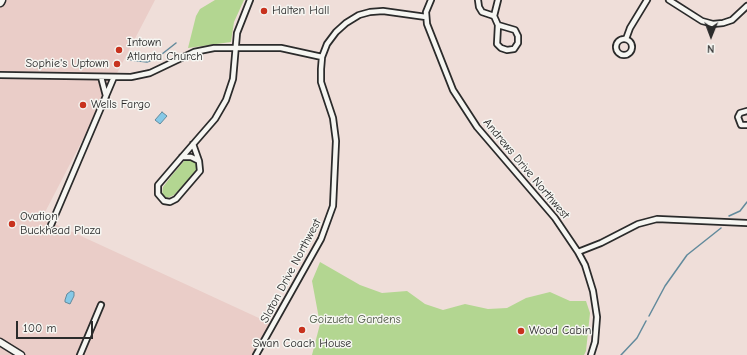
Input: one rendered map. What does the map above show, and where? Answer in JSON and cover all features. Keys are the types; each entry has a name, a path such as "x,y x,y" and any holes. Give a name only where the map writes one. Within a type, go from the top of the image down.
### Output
{"main road":[{"path":"0,342 21,355"}],"street":[{"path":"193,144 199,161 200,171 176,199 170,202 164,201 158,194 158,185 193,144 215,119 226,100 233,79 241,19 250,0"},
{"path":"426,17 431,0"},
{"path":"478,0 479,7 482,12 494,16"},
{"path":"498,0 494,16 498,25 497,44 501,48 507,50 514,49 518,43 518,36 515,30 498,25"},
{"path":"626,39 630,28 647,0"},
{"path":"668,0 702,20 713,24 724,24 732,20 747,6"},
{"name":"Slaton Drive Northwest","path":"256,355 321,239 333,206 336,141 333,118 321,82 322,57 328,44 336,32 346,23 359,16 383,11 426,17"},
{"name":"Andrews Drive Northwest","path":"426,17 445,73 463,107 477,127 555,218 578,252 590,278 596,304 596,330 591,355"},
{"path":"0,75 130,77 145,74 177,59 199,51 236,48 281,48 322,57"},
{"path":"101,77 106,96"},
{"path":"51,226 114,77"},
{"path":"747,111 740,113 738,117 741,125 747,125"},
{"path":"182,157 191,157 199,161"},
{"path":"578,252 601,243 638,224 657,219 747,223"},
{"path":"80,355 101,305"}],"shaded area":[{"path":"0,0 155,0 42,218 274,325 259,355 0,355"}],"green space":[{"path":"215,0 244,0 234,22 231,42 188,48 196,16 200,9"},
{"path":"191,159 197,165 196,172 174,195 167,198 162,195 163,187 173,174 185,160"},
{"name":"Goizueta Gardens","path":"320,262 360,285 382,293 407,291 425,304 443,310 465,304 488,309 507,308 526,298 550,292 570,301 586,301 590,313 586,351 584,355 312,355 320,324 312,281"}],"water":[{"path":"162,112 167,116 160,124 155,120"},
{"path":"71,291 74,292 74,296 70,304 65,302 65,300 67,294"}],"waterway":[{"path":"131,60 147,62 157,58 176,43"},
{"path":"729,216 740,211 747,202"},
{"path":"649,316 665,286 687,255 721,228"},
{"path":"621,355 637,338 646,321"}],"place":[{"name":"Halten Hall","path":"264,11"},
{"name":"Intown Atlanta Church","path":"119,50"},
{"name":"Sophie's Uptown","path":"117,64"},
{"name":"Wells Fargo","path":"83,105"},
{"name":"Ovation Buckhead Plaza","path":"12,224"},
{"name":"Swan Coach House","path":"302,330"},
{"name":"Wood Cabin","path":"521,331"}]}
